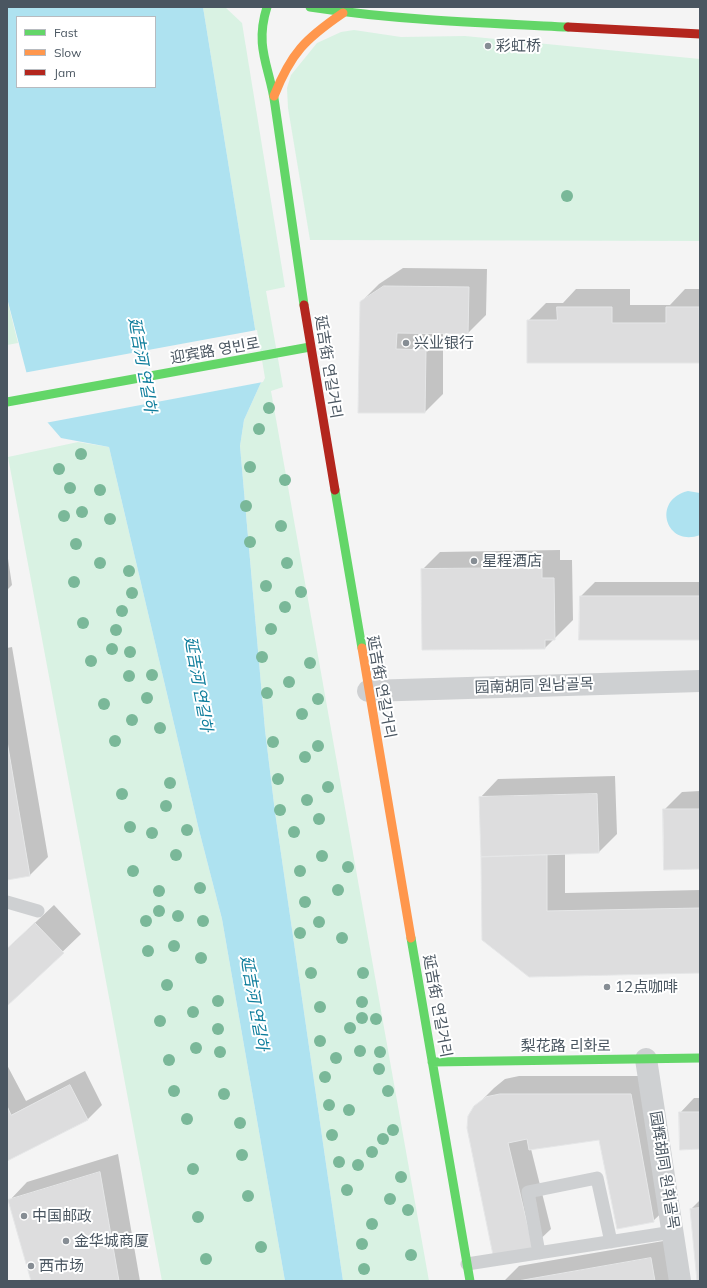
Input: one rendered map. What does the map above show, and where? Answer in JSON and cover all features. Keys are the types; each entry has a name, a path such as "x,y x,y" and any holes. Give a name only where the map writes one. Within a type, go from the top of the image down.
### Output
{"street":[{"name":"延吉街 연길거리","path":"267,7 260,30 266,73 274,96 310,347 470,1281"},
{"path":"310,7 343,13 504,25 700,34"},
{"name":"延吉街 연길거리","path":"274,96 285,67 301,44 314,32 343,13"},
{"name":"迎宾路 영빈로","path":"8,402 310,347"},
{"name":"园南胡同 원남골목","path":"368,691 700,681"},
{"name":"梨花路 리화로","path":"432,1062 700,1058"},
{"name":"园辉胡同 원휘골목","path":"646,1059 680,1281"}],"lane":[{"path":"7,902 38,911"},
{"path":"539,1253 528,1192 597,1178 611,1242"},
{"path":"467,1264 673,1232"}],"green space":[{"path":"203,7 225,7 242,23 285,287 266,291 283,387 271,391 429,1281 343,1281 275,812 265,730 240,446 244,420 263,378"},
{"path":"354,30 401,37 465,36 700,59 700,241 310,240 288,108 287,88 291,75 317,43 341,32"},
{"path":"7,299 18,343 7,345"},
{"path":"78,442 109,447 199,830 222,919 285,1281 162,1281 8,457"}],"water":[{"name":"延吉河 연길하","path":"7,7 203,7 263,378 244,420 240,446 265,730 275,812 343,1281 285,1281 222,919 199,830 109,447 61,438 36,409 7,298"},
{"path":"688,491 700,493 700,535 688,537 679,535 672,529 667,521 667,512 669,504 676,496"}],"pier":[{"path":"257,330 265,378 263,382 45,423 34,410 23,373"}],"building":[{"path":"384,286 469,287 468,334 397,333 396,349 426,350 425,413 358,413 360,302"},
{"path":"557,307 612,307 612,323 666,323 666,307 699,307 700,363 527,363 527,320 557,320"},
{"path":"542,568 542,578 554,578 555,640 545,640 545,649 422,650 421,569"},
{"path":"580,596 700,596 700,640 579,640"},
{"path":"7,741 30,876 7,880"},
{"path":"597,794 599,853 481,857 479,797"},
{"path":"663,809 700,809 700,869 664,870"},
{"path":"547,855 547,911 700,908 700,973 529,977 482,940 481,857"},
{"path":"35,923 64,953 7,1006 7,949"},
{"path":"70,1085 88,1120 7,1161 7,1106 11,1115"},
{"path":"500,1094 631,1094 654,1222 617,1229 599,1140 529,1150 527,1139 508,1143 533,1248 493,1255 467,1128 468,1116 474,1106 486,1097"},
{"path":"679,1112 700,1112 700,1149 680,1150"},
{"name":"金华城商厦","path":"100,1172 119,1281 31,1281 8,1200"},
{"path":"700,1208 700,1281 697,1281 690,1209"},
{"path":"651,1258 655,1281 518,1281"}],"traffic: fast":[{"path":"267,7 263,21 262,46 273,92 304,305"},
{"path":"310,7 406,18 568,27"},
{"path":"7,402 310,347"},
{"path":"335,490 362,648"},
{"path":"411,938 470,1281"},
{"path":"432,1062 700,1058"}],"traffic: slow":[{"path":"274,96 280,81 293,58 301,48 309,39 343,13"},
{"path":"362,648 411,938"}],"traffic: jam":[{"path":"568,27 700,34"},
{"path":"304,305 335,490"}],"place":[{"name":"彩虹桥","path":"488,46"},
{"name":"兴业银行","path":"406,343"},
{"name":"星程酒店","path":"474,561"},
{"name":"12点咖啡","path":"607,987"},
{"name":"中国邮政","path":"24,1216"},
{"name":"金华城商厦","path":"66,1241"},
{"name":"西市场","path":"31,1266"}]}
